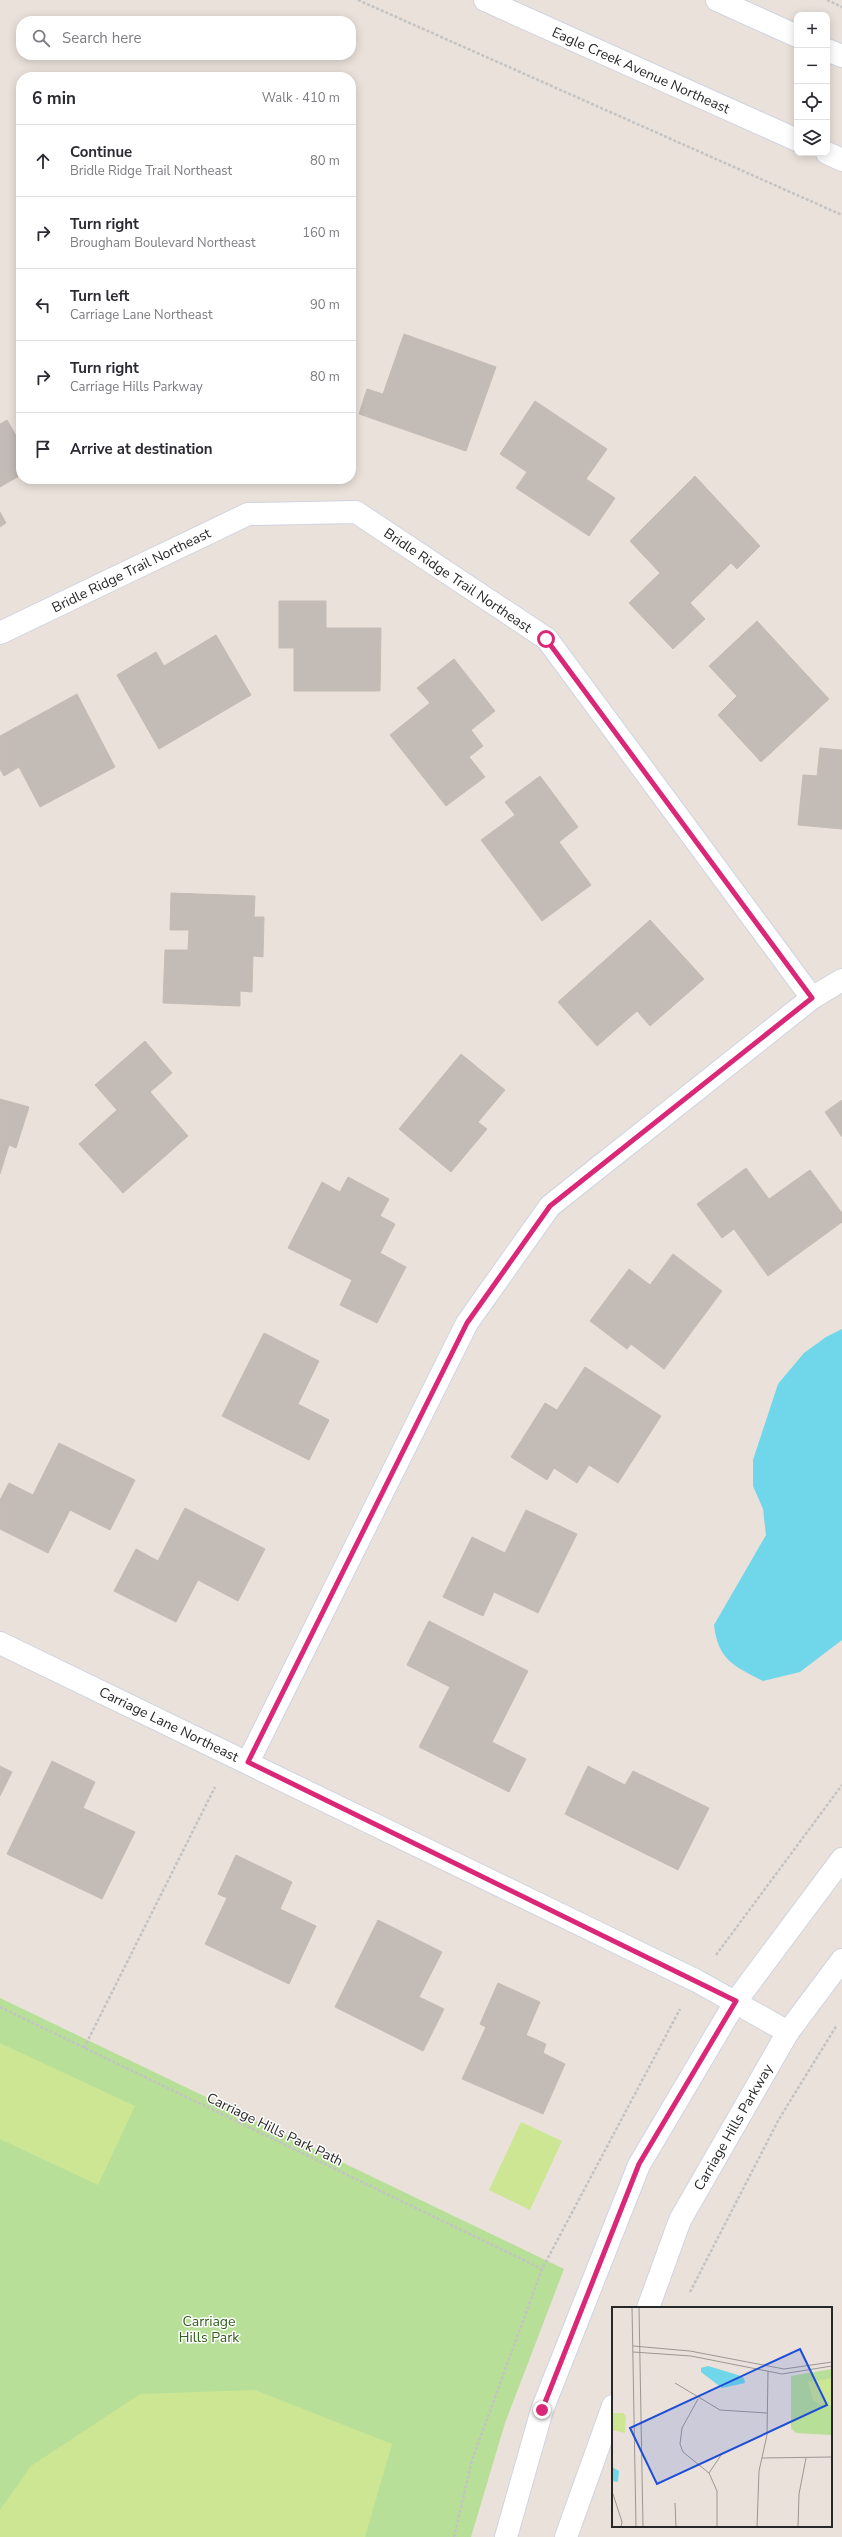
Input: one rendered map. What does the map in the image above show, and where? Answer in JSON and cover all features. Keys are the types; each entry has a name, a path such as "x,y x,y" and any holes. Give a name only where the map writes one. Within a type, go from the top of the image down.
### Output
{"street":[{"name":"Eagle Creek Avenue Northeast","path":"485,0 794,139"},
{"path":"717,0 794,35"},
{"path":"830,51 842,56"},
{"path":"830,154 842,160"},
{"name":"Bridle Ridge Trail Northeast","path":"0,633 248,514 356,512 546,639 812,998"},
{"path":"248,1762 467,1323 550,1206 812,998 842,980"},
{"name":"Carriage Lane Northeast","path":"0,1643 248,1762 736,2001 788,2032"},
{"path":"506,2537 542,2410 639,2164 736,2001 842,1858"},
{"name":"Carriage Hills Parkway","path":"648,2307 680,2220 788,2032 842,1960"},
{"path":"566,2537 612,2409"}],"path":[{"path":"358,0 842,215"},
{"path":"827,0 842,7"},
{"path":"84,2048 215,1787"},
{"name":"Carriage Hills Park Path","path":"0,2007 542,2269"},
{"path":"689,2294 779,2119 838,2022"}],"green space":[{"name":"Carriage Hills Park","path":"0,1998 564,2269 505,2423 471,2537 0,2537"},
{"path":"0,2043 135,2106 98,2185 0,2139"},
{"path":"521,2122 562,2141 530,2210 489,2190"},
{"path":"255,2390 392,2444 365,2537 0,2537 0,2510 31,2466 140,2394"}],"water":[{"path":"842,1329 842,1640 800,1672 763,1681 744,1671 729,1660 719,1646 714,1625 766,1535 763,1509 753,1486 753,1460 778,1384 804,1353 826,1337"}],"building":[{"path":"404,334 496,367 466,451 359,414 367,389 383,394"},
{"path":"535,401 607,449 586,479 615,498 589,536 516,488 527,472 500,454"},
{"path":"7,420 16,435 16,478 0,487 0,424"},
{"path":"695,476 760,546 737,569 731,563 690,603 705,619 673,649 629,603 660,573 630,541"},
{"path":"0,512 6,523 0,527"},
{"path":"279,601 326,601 326,628 381,628 380,691 294,691 294,648 279,648"},
{"path":"757,621 829,699 761,762 718,715 737,696 709,666"},
{"path":"216,635 251,695 159,749 117,675 156,652 164,666"},
{"path":"454,659 495,711 471,730 483,746 469,757 485,777 446,806 390,735 430,703 417,688"},
{"path":"77,694 115,767 40,807 19,767 4,776 0,769 0,736"},
{"path":"820,748 842,750 842,829 798,825 803,775 817,776"},
{"path":"540,776 578,827 559,842 591,885 542,921 481,840 515,815 505,802"},
{"path":"171,893 255,896 254,917 264,917 263,957 253,956 252,992 240,991 240,1006 163,1003 165,950 188,950 189,930 170,930"},
{"path":"650,920 704,979 650,1026 637,1011 597,1046 558,1002"},
{"path":"145,1041 172,1073 150,1092 188,1136 123,1193 79,1144 117,1110 95,1085"},
{"path":"461,1054 505,1090 478,1122 487,1129 451,1172 399,1129"},
{"path":"0,1099 29,1107 16,1148 9,1145 0,1174"},
{"path":"842,1100 842,1137 825,1112"},
{"path":"746,1168 769,1199 810,1170 842,1213 842,1222 768,1276 734,1229 722,1238 697,1204"},
{"path":"348,1177 389,1199 380,1216 395,1224 380,1253 406,1267 377,1323 340,1305 352,1280 288,1248 322,1182 340,1192"},
{"path":"673,1254 722,1291 664,1369 631,1344 627,1349 590,1321 629,1269 650,1285"},
{"path":"264,1333 319,1361 298,1404 329,1420 309,1460 222,1416"},
{"path":"585,1367 661,1416 618,1483 589,1465 577,1483 554,1468 547,1480 511,1457 545,1403 557,1410"},
{"path":"59,1443 135,1480 110,1530 70,1510 48,1553 0,1529 0,1500 9,1483 33,1495"},
{"path":"185,1508 265,1549 238,1601 198,1580 176,1622 114,1591 136,1549 158,1561"},
{"path":"526,1510 577,1534 538,1613 494,1592 483,1616 443,1597 472,1537 505,1553"},
{"path":"429,1621 528,1671 492,1742 526,1759 509,1792 419,1747 450,1687 407,1665"},
{"path":"52,1761 95,1782 83,1808 135,1832 102,1899 7,1854"},
{"path":"0,1766 12,1772 0,1796"},
{"path":"588,1766 625,1785 633,1771 709,1808 678,1870 565,1814"},
{"path":"236,1855 292,1882 280,1909 316,1926 289,1984 205,1944 227,1898 218,1894"},
{"path":"378,1920 442,1952 419,1997 444,2009 423,2051 335,2007"},
{"path":"498,1983 540,2002 526,2035 546,2044 543,2053 565,2064 543,2114 462,2079 486,2027 480,2024"}],"route":[{"path":"542,2410 639,2164 736,2001 698,1981 248,1762 467,1323 550,1206 812,998 546,639"}]}
